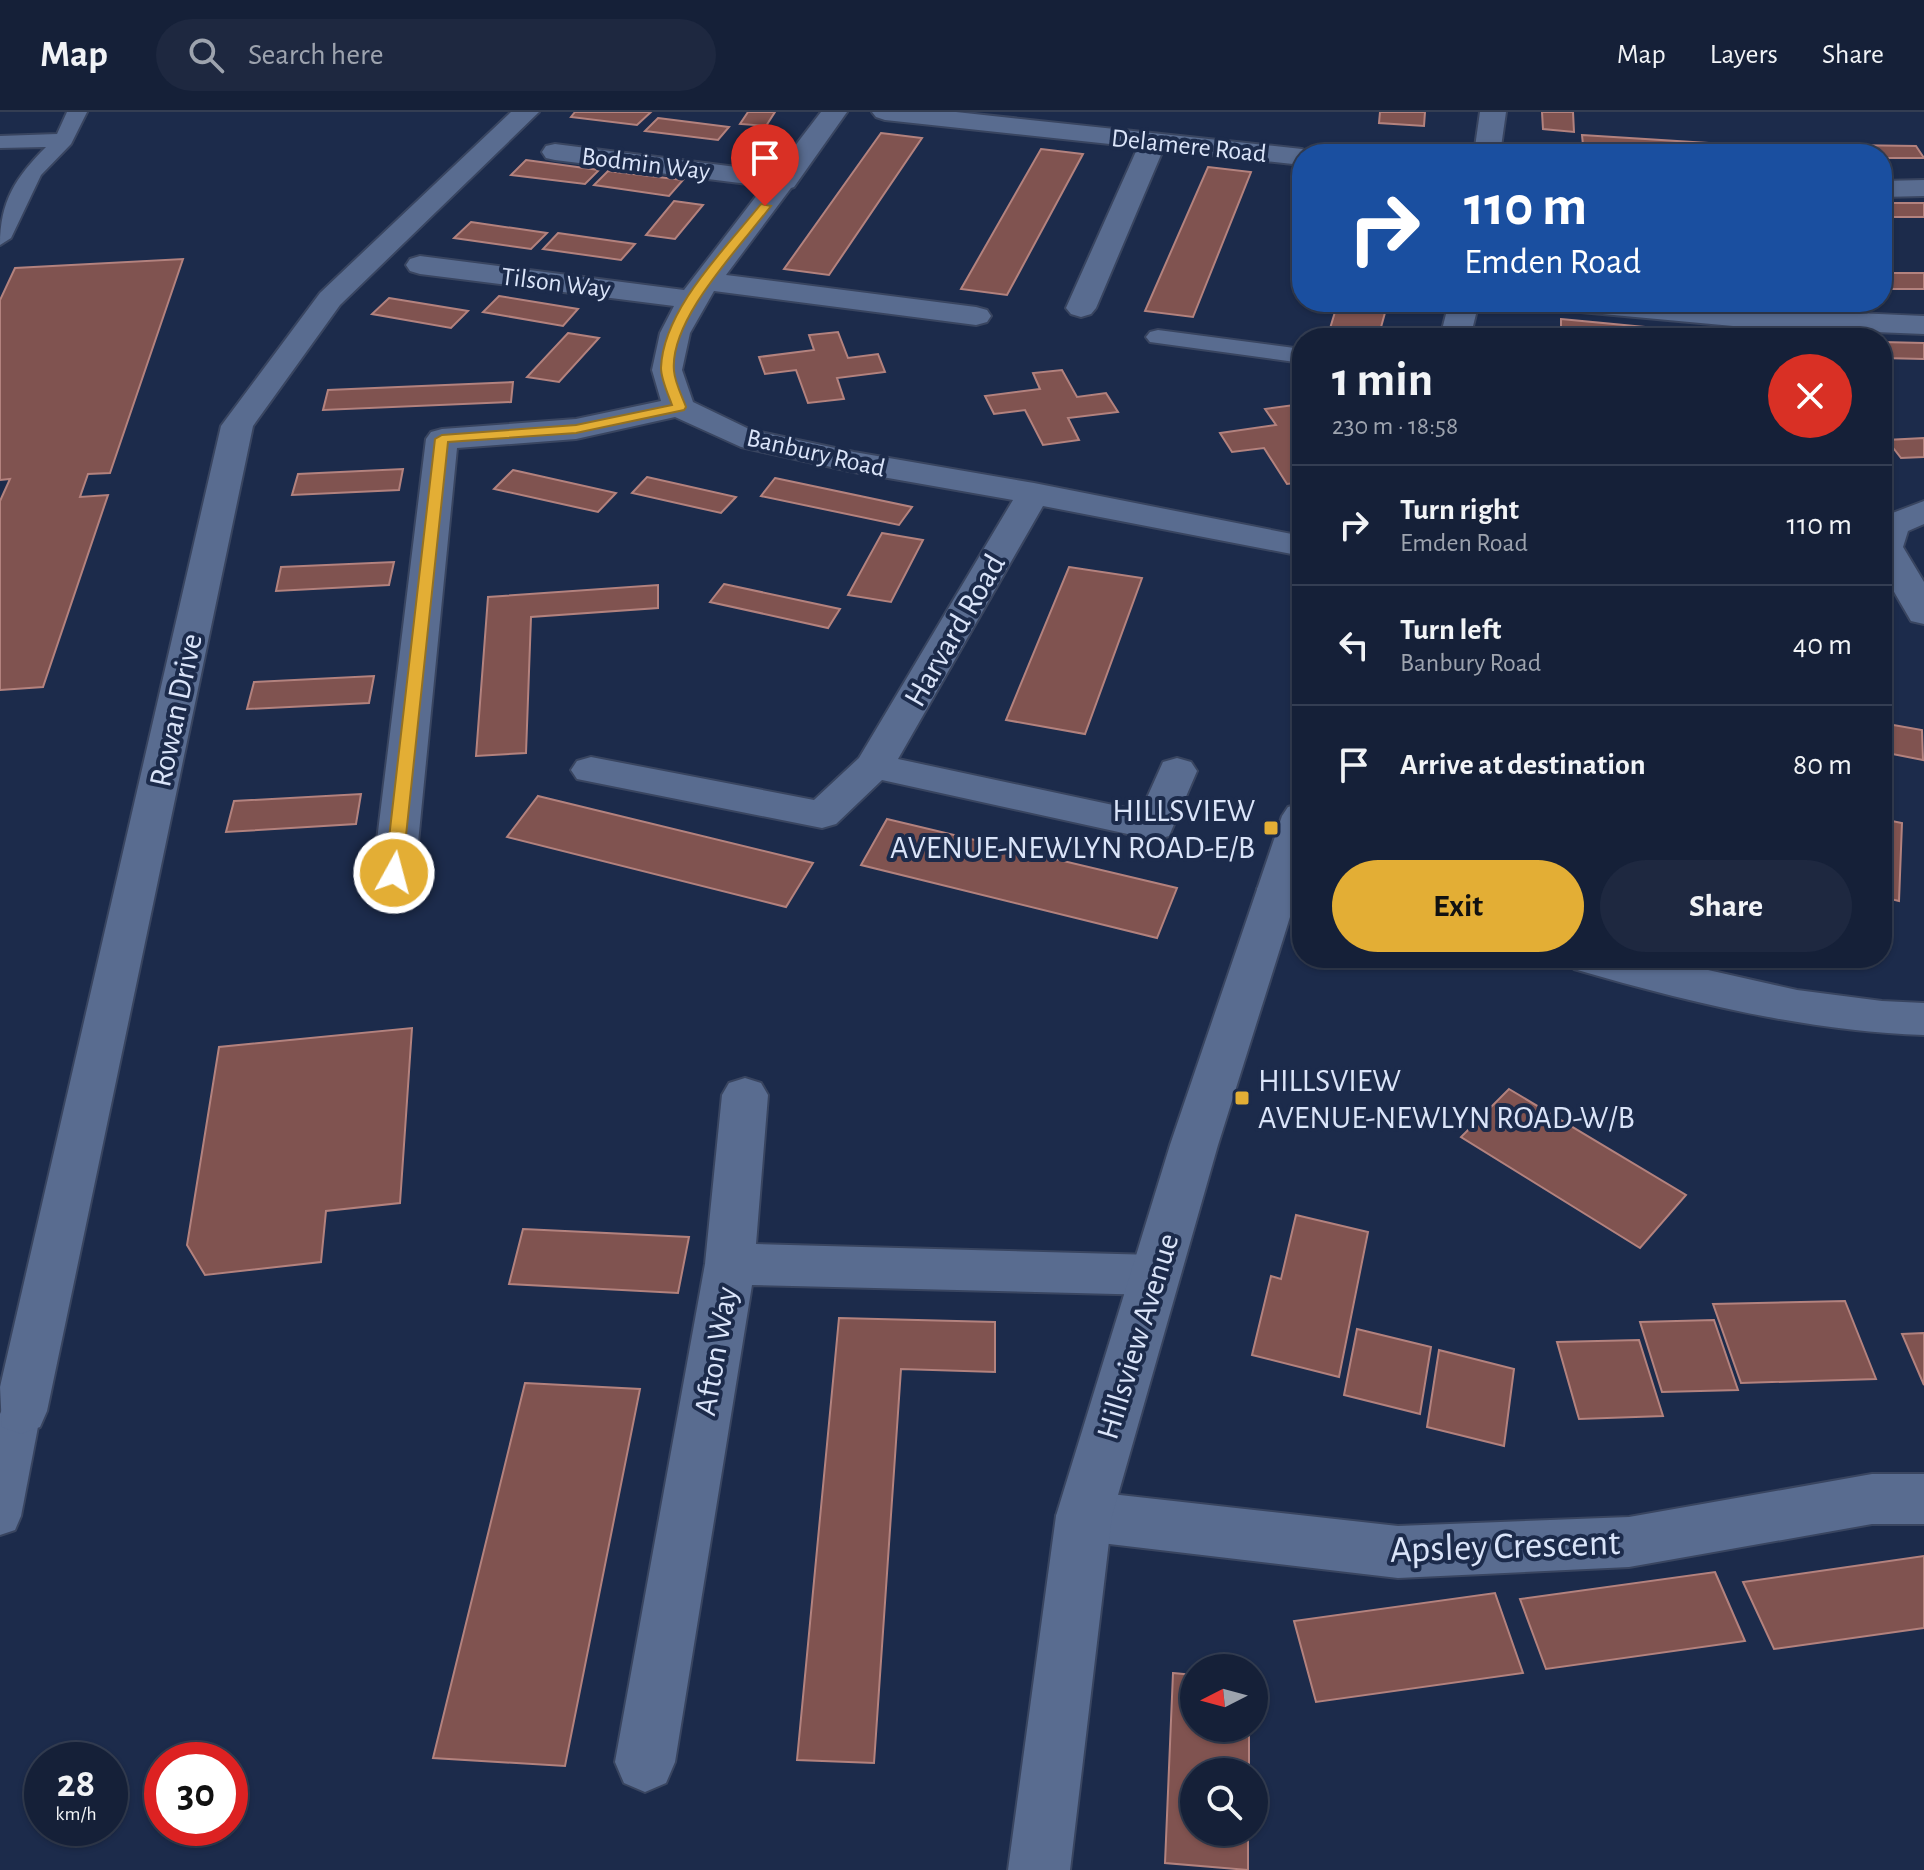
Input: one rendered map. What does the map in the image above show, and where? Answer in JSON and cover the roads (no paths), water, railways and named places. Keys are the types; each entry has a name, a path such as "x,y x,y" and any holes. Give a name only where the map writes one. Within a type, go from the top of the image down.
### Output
{"street":[{"name":"Rowan Drive","path":"21,1411 237,426 330,299 526,112"},
{"path":"394,873 442,439 576,429 679,407 667,370 675,333 699,291 785,181 834,112"},
{"name":"Delamere Road","path":"885,112 1292,156"},
{"path":"1488,144 1493,112"},
{"path":"1081,308 1154,141"},
{"name":"Bodmin Way","path":"555,152 785,181"},
{"path":"1892,189 1924,188"},
{"name":"Tilson Way","path":"420,265 976,316"},
{"path":"1679,312 1924,325"},
{"name":"Banbury Road","path":"679,407 741,437 854,462 1034,493 1292,544"},
{"name":"Harvard Road","path":"591,770 822,815 874,766 1034,493"},
{"path":"1892,528 1924,511"},
{"path":"1892,557 1924,613"},
{"path":"874,766 1155,827 1177,771"},
{"name":"Hillsview Avenue","path":"1039,1870 1084,1516 1194,1145 1290,891"},
{"path":"1633,968 1811,1008 1882,1019 1924,1019"},
{"path":"730,1264 745,1095"},
{"name":"Afton Way","path":"645,1762 730,1264 1155,1275"},
{"name":"Apsley Crescent","path":"1084,1516 1398,1552 1629,1542 1872,1499 1924,1499"}],"lane":[{"path":"0,238 32,173 64,140 77,112"},
{"path":"0,142 64,140"},
{"path":"1158,337 1292,355"},
{"path":"0,1516 21,1411"}],"place":[{"name":"HILLSVIEW AVENUE-NEWLYN ROAD-E/B","path":"1271,828"},
{"name":"HILLSVIEW AVENUE-NEWLYN ROAD-W/B","path":"1242,1098"}]}
